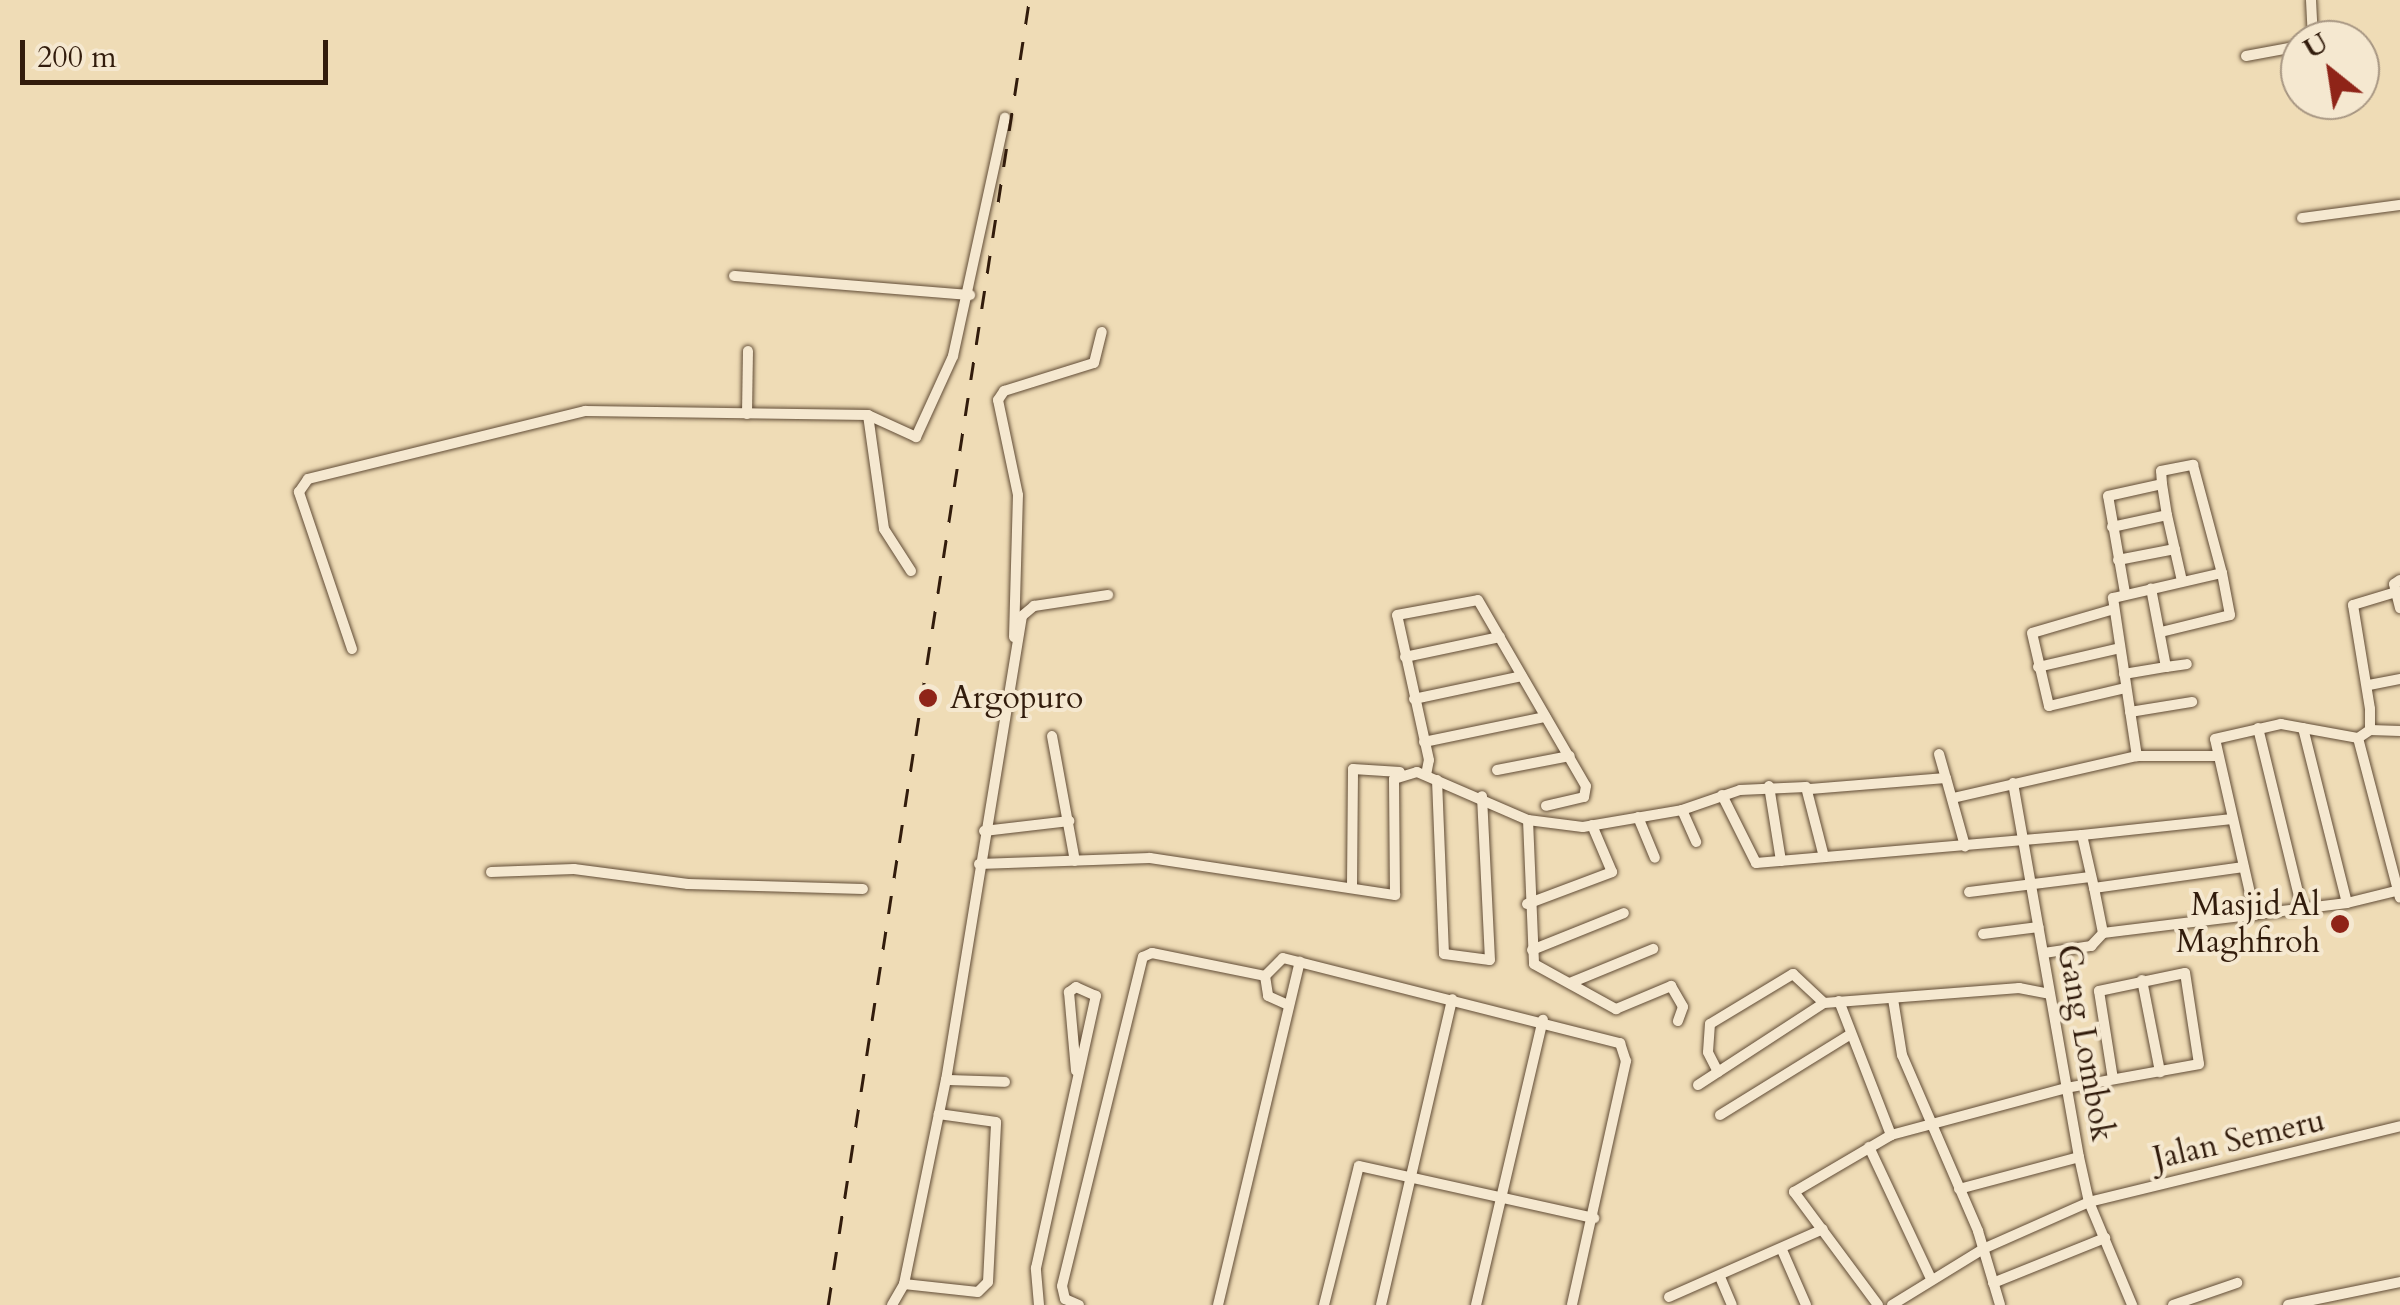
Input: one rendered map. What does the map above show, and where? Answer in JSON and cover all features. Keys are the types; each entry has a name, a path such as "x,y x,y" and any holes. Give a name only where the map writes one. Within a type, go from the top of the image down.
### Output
{"street":[{"path":"2246,56 2280,50"},
{"path":"352,649 299,492 302,482 558,415 868,415 916,437 954,356 1005,118"},
{"path":"2302,218 2400,205"},
{"path":"734,276 970,295"},
{"path":"1014,658 1018,495 998,400 1004,391 1094,363 1102,332"},
{"path":"747,414 748,351"},
{"path":"868,415 884,529 911,570"},
{"path":"2161,632 2230,615 2193,465 2161,471 2182,581"},
{"path":"2125,593 2108,496 2162,484"},
{"path":"2112,527 2168,514"},
{"path":"2118,560 2175,548"},
{"path":"2136,756 2114,597 2222,573"},
{"path":"2400,580 2396,592 2400,608"},
{"path":"2151,588 2166,667"},
{"path":"2370,730 2369,685 2353,603 2396,592"},
{"path":"892,1305 904,1284 946,1080 1014,658 1028,609 1108,595"},
{"path":"1482,796 1490,960 1444,954 1431,778 1405,658 1400,613 1478,600 1586,786 1584,797 1546,806"},
{"path":"2114,609 2034,628 2038,667 2049,706 2126,688"},
{"path":"1405,658 1500,638"},
{"path":"2038,667 2120,648"},
{"path":"2124,674 2187,664"},
{"path":"1414,699 1522,676"},
{"path":"2369,685 2400,679"},
{"path":"2132,720 2192,702"},
{"path":"1424,742 1546,716"},
{"path":"2255,915 2216,756 2218,737 2258,728 2304,728 2358,738 2370,730 2400,731"},
{"path":"2258,728 2302,908"},
{"path":"2304,728 2347,903"},
{"path":"1052,736 1075,861"},
{"path":"2044,952 2091,946 2103,933 2399,893 2358,738"},
{"path":"1939,754 1964,846"},
{"path":"1497,770 1570,756"},
{"path":"1953,798 2136,756 2216,756"},
{"path":"1352,886 1353,769 1431,778 1482,796 1528,820 1592,825 1682,810 1722,795 1769,786 1810,789 1946,778"},
{"path":"979,864 1150,858 1398,892 1394,779 1402,772"},
{"name":"Gang Lombok","path":"2013,783 2079,1157 2090,1202 2130,1305"},
{"path":"1769,786 1781,861"},
{"path":"1810,789 1824,858"},
{"path":"1722,795 1756,863 2232,819"},
{"path":"1682,810 1696,842"},
{"path":"1638,817 1655,858"},
{"path":"1528,820 1527,904 1534,964 1616,1010 1671,986 1683,1007 1678,1021"},
{"path":"984,832 1069,822"},
{"path":"1527,904 1612,872 1592,825"},
{"path":"2082,835 2103,933"},
{"path":"1969,892 2244,868"},
{"path":"491,872 574,869 688,884 864,889"},
{"path":"1532,950 1624,913"},
{"path":"1983,934 2039,926"},
{"path":"1570,983 1654,948"},
{"path":"1079,1305 1065,1299 1062,1286 1143,957 1152,952 1265,976"},
{"path":"1288,1005 1268,996 1265,976 1276,960 1300,962 1543,1020 1606,1037 1627,1052 1594,1218 1572,1305"},
{"path":"1218,1305 1300,962"},
{"path":"1878,1305 1795,1188 1892,1135 1930,1122 2066,1088 2202,1062 2188,982 2181,972 2099,991 2113,1079"},
{"path":"1718,1072 1708,1052 1710,1024 1793,974 1824,1003"},
{"path":"2019,988 2046,974"},
{"path":"2142,980 2160,1072"},
{"path":"1039,1305 1036,1268 1076,1071 1096,996 1076,987 1069,992 1076,1071"},
{"path":"1698,1085 1824,1003 2019,988 2049,994"},
{"path":"1892,998 1902,1055 1983,1249 2000,1305"},
{"path":"1381,1305 1452,999"},
{"path":"1839,1001 1892,1135"},
{"path":"1476,1305 1543,1020"},
{"path":"1720,1115 1851,1034"},
{"path":"946,1080 1005,1082"},
{"path":"904,1284 978,1292 988,1282 996,1122 938,1114"},
{"name":"Jalan Semeru","path":"1892,1305 1983,1249 2090,1202 2400,1126"},
{"path":"1868,1147 1931,1279"},
{"path":"1959,1189 2079,1157"},
{"path":"1324,1305 1359,1166 1594,1218"},
{"path":"1669,1297 1823,1229"},
{"path":"1994,1283 2106,1238"},
{"path":"1782,1250 1806,1305"},
{"path":"1720,1277 1732,1305"},
{"path":"2288,1305 2400,1282"},
{"path":"2173,1305 2237,1283"}],"railway":[{"path":"828,1305 1029,0"}],"place":[{"name":"Argopuro","path":"928,698"},
{"name":"Masjid Al Maghfiroh","path":"2340,924"}]}
